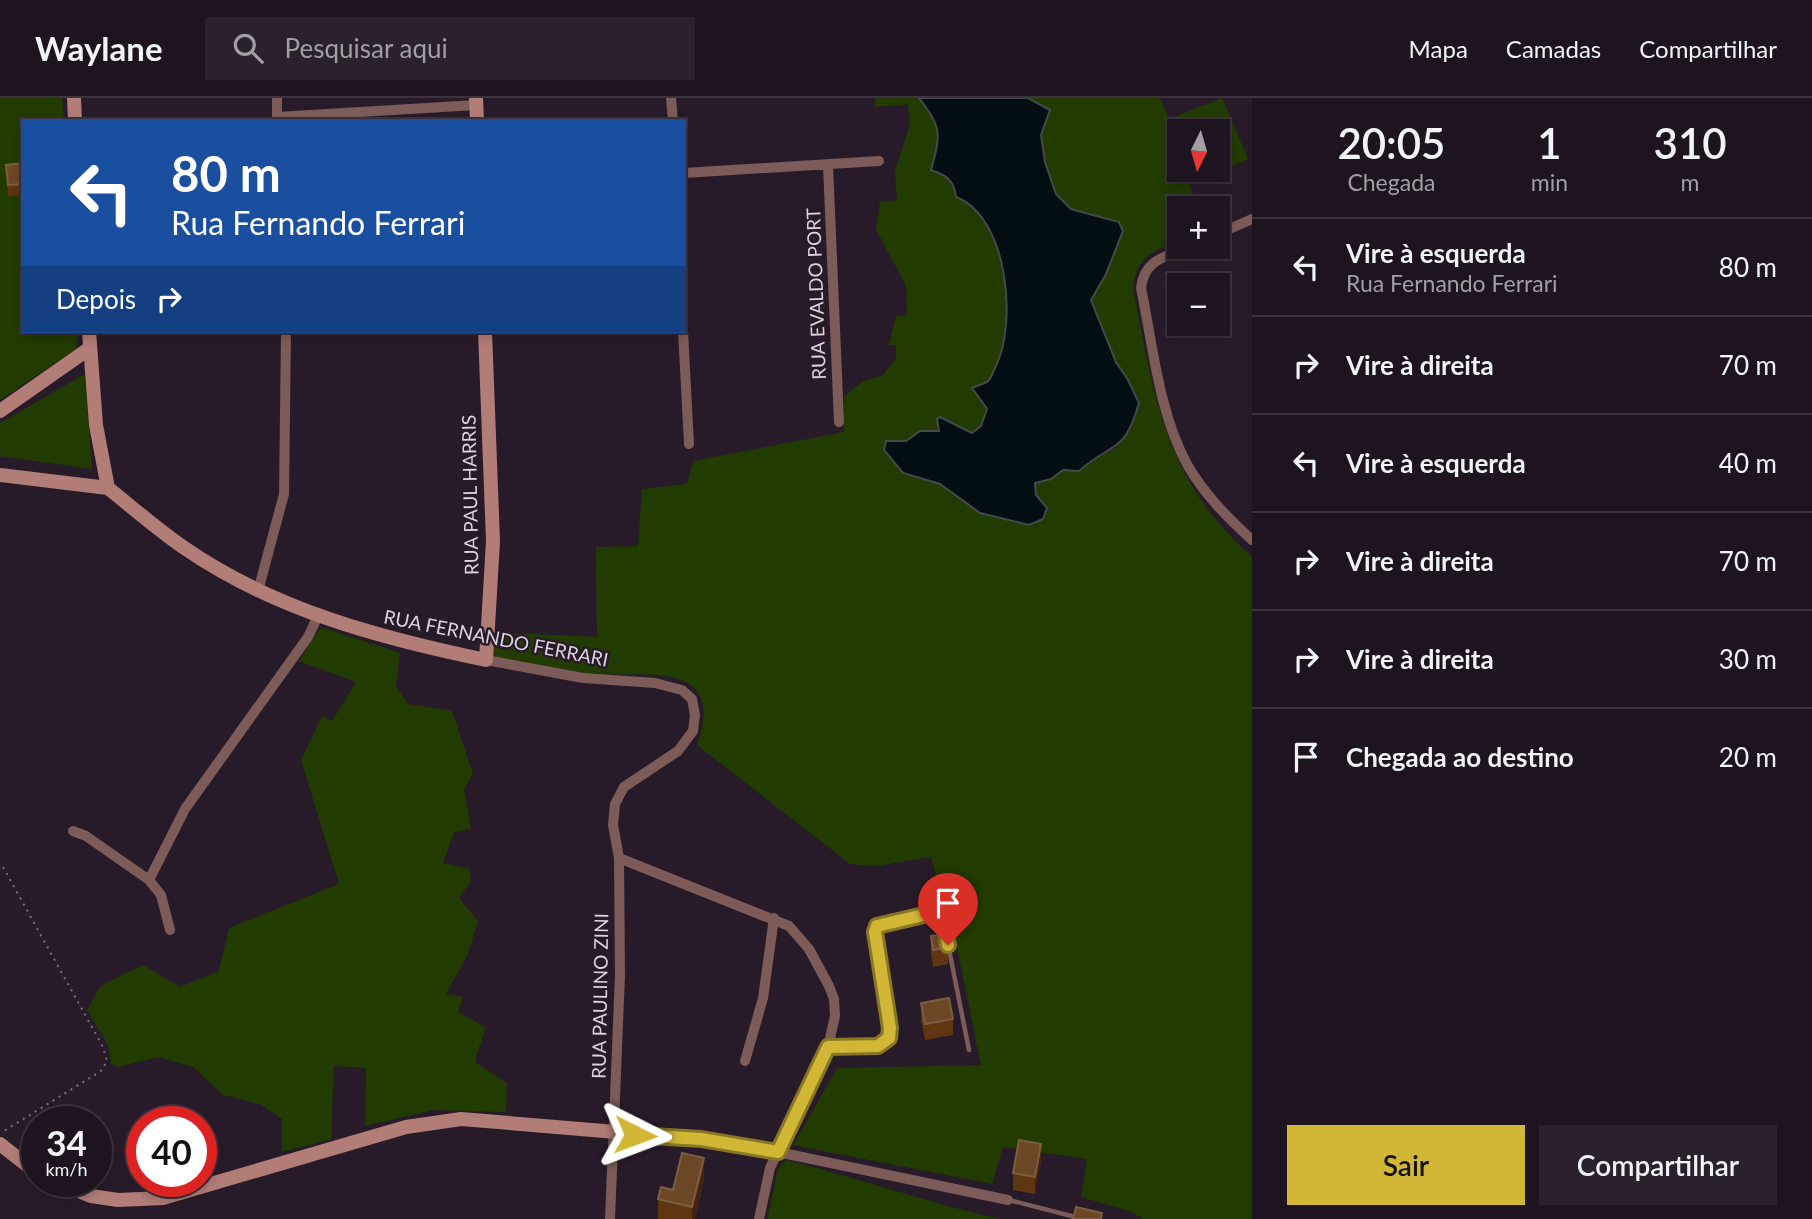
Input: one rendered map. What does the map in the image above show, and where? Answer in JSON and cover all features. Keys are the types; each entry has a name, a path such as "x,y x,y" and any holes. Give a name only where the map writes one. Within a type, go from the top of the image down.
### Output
{"street":[{"path":"74,98 75,119"},
{"path":"276,98 277,119 476,102"},
{"path":"671,98 673,119"},
{"path":"686,173 879,161"},
{"name":"RUA EVALDO PORT","path":"828,165 839,422"},
{"path":"1230,229 1252,219"},
{"path":"1167,256 1152,262 1143,273 1141,288 1168,415 1188,466 1216,506 1252,540"},
{"path":"0,475 108,488 96,425 89,333"},
{"path":"258,591 284,494 286,333"},
{"name":"RUA PAUL HARRIS","path":"485,333 493,541 486,660"},
{"path":"683,333 689,444"},
{"path":"0,411 90,348"},
{"name":"RUA FERNANDO FERRARI","path":"108,488 184,548 258,591 318,616 394,640 486,660 583,678 655,683 682,690 692,699 695,715 693,731 678,751 624,787 615,804 613,825 619,858"},
{"path":"149,880 185,808 308,637 318,616"},
{"path":"73,831 86,836 149,880 162,895 170,930"},
{"path":"619,858 774,918 802,939 829,986 834,999 835,1016 828,1047 778,1152 759,1219"},
{"name":"RUA PAULINO ZINI","path":"610,1219 615,1133 619,858"},
{"path":"745,1062 763,998 774,918"},
{"path":"97,1197 118,1200 163,1198 438,1120 461,1119 701,1139 778,1152 1008,1200"},
{"path":"0,1144 21,1160"}],"lane":[{"path":"828,1047 878,1046 889,1038 890,1028 875,932 883,922 932,913 943,919 969,1050"},
{"path":"1008,1200 1083,1219"}],"path":[{"path":"0,1133 101,1071 107,1061 103,1047 3,867"}],"green space":[{"path":"0,98 62,98 64,119 21,119 21,333 78,333 76,349 0,400"},
{"path":"875,98 919,98 932,117 937,139 931,169 956,186 987,227 1005,272 1008,313 1004,346 995,373 987,381 972,388 987,409 981,426 972,433 940,417 939,431 920,431 906,441 886,441 903,473 940,484 980,513 1036,495 1035,484 1038,482 1063,470 1080,471 1091,461 1116,448 1128,380 1116,362 1091,300 1106,274 1119,222 1071,209 1056,194 1045,162 1041,135 1050,110 1028,98 1160,98 1169,119 1167,182 1196,182 1189,185 1194,196 1167,196 1167,246 1143,261 1138,268 1133,288 1157,400 1167,434 1181,466 1199,497 1222,527 1252,557 1252,1219 1143,1219 1132,1212 1081,1197 1087,1159 1003,1147 992,1184 793,1145 837,1068 981,1065 955,938 931,857 876,866 850,864 697,745 703,716 700,696 689,684 671,677 582,673 492,657 494,632 597,637 596,547 638,546 642,489 687,484 693,461 844,432 844,397 863,381 882,376 896,359 896,345 889,345 896,316 907,315 906,286 876,229 880,202 897,200 895,171 910,124 908,104 875,107"},
{"path":"1222,98 1248,159 1230,167 1230,119 1169,119"},
{"path":"85,374 92,469 0,456 0,423"},
{"path":"321,627 400,653 396,686 408,704 452,711 473,774 464,789 471,829 454,832 443,863 469,869 471,881 459,898 478,921 468,954 446,994 463,997 458,1012 485,1027 476,1063 507,1083 506,1112 433,1110 365,1126 366,1068 334,1066 331,1139 282,1152 282,1119 260,1104 223,1095 193,1067 158,1057 118,1067 111,1063 108,1045 87,1010 100,986 143,965 180,987 219,971 229,928 339,884 301,760 322,716 332,721 356,682 299,661"},
{"path":"786,1160 999,1219 767,1219 778,1169"}],"shaded area":[{"path":"919,98 1028,98 1050,110 1041,135 1045,162 1056,194 1071,209 1119,222 1123,231 1106,274 1091,300 1116,362 1139,403 1134,420 1116,445 1079,471 1063,470 1051,479 1035,483 1036,495 1047,508 1043,519 1029,525 980,513 940,484 903,473 884,450 886,441 906,441 920,431 939,431 937,419 940,417 972,433 981,426 987,409 972,388 987,382 991,377 1002,349 1006,326 1004,274 997,248 987,226 974,208 956,197 948,179 931,170 938,139 936,124"}],"building":[{"path":"21,163 21,184 8,185 6,165"},
{"path":"945,934 948,947 933,950 931,936"},
{"path":"949,998 953,1019 925,1024 921,1003"},
{"path":"1019,1140 1041,1144 1035,1177 1013,1173"},
{"path":"682,1153 704,1158 692,1207 658,1199 661,1187 673,1190"},
{"path":"1076,1207 1102,1213 1101,1219 1073,1219"}],"route":[{"path":"635,1135 701,1139 778,1152 828,1047 878,1046 889,1038 890,1028 875,932 877,926 883,922 932,913 943,919 948,945"}]}
